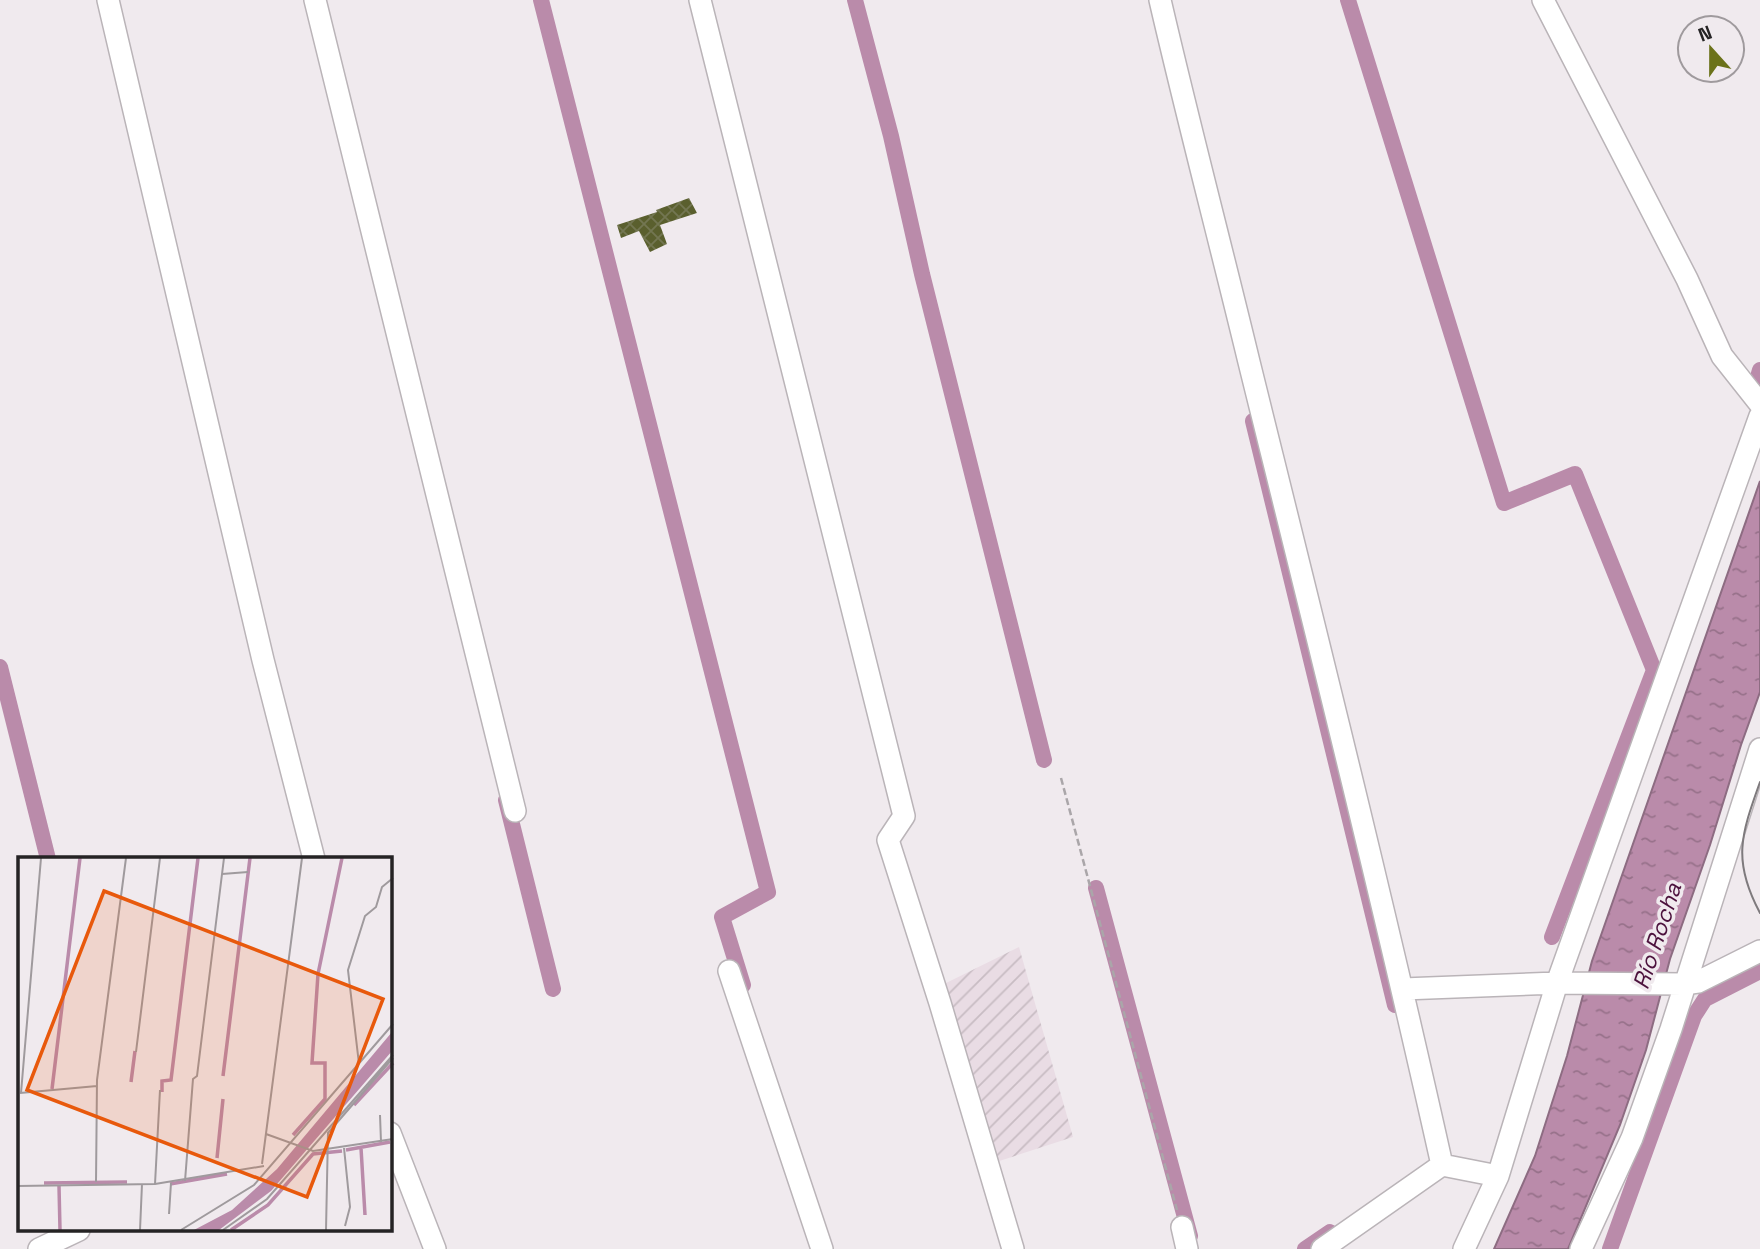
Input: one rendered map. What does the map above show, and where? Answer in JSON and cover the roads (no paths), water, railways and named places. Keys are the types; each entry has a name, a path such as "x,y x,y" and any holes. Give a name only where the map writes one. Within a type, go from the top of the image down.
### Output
{"street":[{"path":"108,0 262,660 313,857"},
{"path":"315,0 515,811"},
{"path":"700,0 904,816 888,840 1013,1249"},
{"path":"1160,0 1403,989 1442,1165"},
{"path":"1543,0 1687,279 1722,356 1760,404"},
{"path":"1464,1249 1498,1176 1561,983 1760,416"},
{"path":"1581,1249 1632,1138 1671,1030 1677,985 1760,749"},
{"path":"1403,989 1561,983 1677,985 1698,982 1760,951"},
{"path":"729,971 821,1249"},
{"path":"392,1138 435,1249"},
{"path":"1322,1249 1442,1165 1498,1176"},
{"path":"1182,1227 1187,1249"},
{"path":"39,1249 75,1232"}],"water":[{"name":"Río Rocha","path":"1760,481 1760,692 1670,959 1646,1050 1620,1125 1568,1249 1494,1249 1535,1156 1567,1056 1592,961"}],"waterway":[{"path":"541,0 768,892 722,917 743,985"},
{"path":"855,0 891,136 922,274 1044,760"},
{"path":"1348,0 1504,503 1575,474 1654,670 1552,937"},
{"path":"1758,377 1760,370"},
{"path":"1253,421 1395,1005"},
{"path":"0,667 48,857"},
{"path":"506,800 553,989"},
{"path":"1096,888 1190,1236"},
{"path":"1610,1249 1694,1016 1705,999 1760,971"},
{"path":"1305,1249 1330,1232"}],"tram line":[{"path":"1760,782 1748,818 1742,848 1746,878 1760,913"}]}
